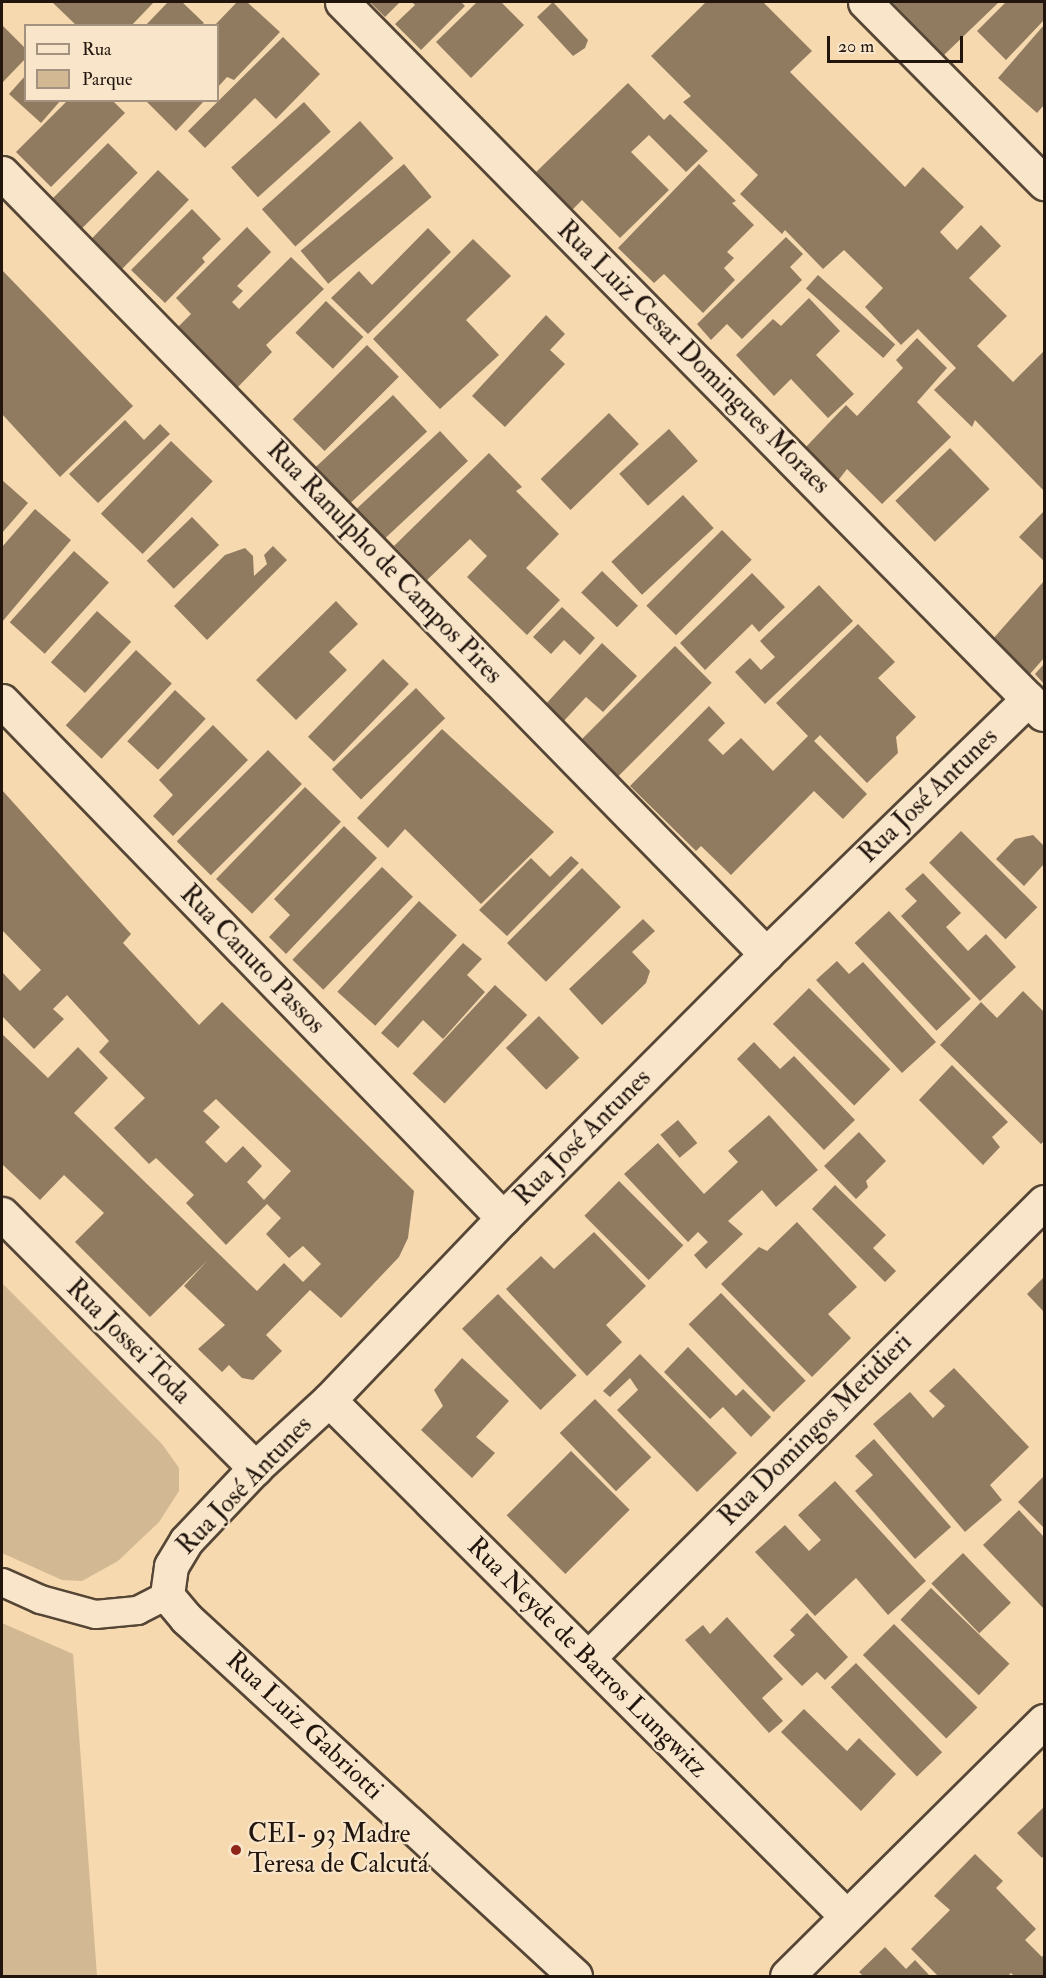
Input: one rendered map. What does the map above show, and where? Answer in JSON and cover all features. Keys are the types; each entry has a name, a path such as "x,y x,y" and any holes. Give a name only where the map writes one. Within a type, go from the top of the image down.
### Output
{"street":[{"name":"Rua Luiz Cesar Domingues Moraes","path":"342,2 1036,707"},
{"path":"865,2 1044,183"},
{"name":"Rua Ranulpho de Campos Pires","path":"2,173 766,954"},
{"name":"Rua Canuto Passos","path":"2,701 503,1218"},
{"name":"Rua José Antunes","path":"167,1595 171,1566 186,1541 255,1468 329,1400 503,1218 766,954 1036,707"},
{"name":"Rua Domingos Metidieri","path":"588,1658 1044,1202"},
{"name":"Rua Jossei Toda","path":"2,1214 255,1468"},
{"name":"Rua Neyde de Barros Lungwitz","path":"329,1400 846,1916"},
{"name":"Rua Luiz Gabriotti","path":"167,1595 186,1618 575,1977"},
{"path":"787,1977 1044,1721"}],"lane":[{"path":"2,1582 40,1599 95,1614 137,1610 167,1595"}],"green space":[{"path":"2,1283 162,1444 179,1468 179,1491 159,1522 118,1561 82,1581 62,1580 2,1553"},
{"path":"2,1623 73,1654 97,1976 2,1976"}],"building":[{"path":"52,2 154,2 133,24 75,24"},
{"path":"168,2 182,2 204,23 203,24 147,24"},
{"path":"237,2 247,2 280,32 234,80 227,77 219,86 219,24 216,24"},
{"path":"370,2 400,2 385,17"},
{"path":"412,2 461,2 465,6 421,50 395,24 415,5"},
{"path":"477,2 501,2 524,25 471,78 436,42"},
{"path":"553,2 588,40 585,48 573,56 537,17"},
{"path":"706,2 763,2 812,51 790,72 905,187 923,167 964,207 940,232 957,250 981,225 1001,246 969,278 1007,316 977,346 1013,382 1044,351 1044,491 975,420 972,427 934,390 956,368 918,329 901,345 865,307 883,288 844,250 823,269 785,230 782,234 740,194 758,175 683,102 691,96 651,56"},
{"path":"892,2 999,2 944,55"},
{"path":"1006,2 1044,2 1044,20 1006,60 977,31"},
{"path":"2,25 24,47 24,60 2,83"},
{"path":"1044,25 1044,105 1037,113 998,78"},
{"path":"283,37 320,74 276,119 255,98 205,148 188,131"},
{"path":"24,77 24,102 59,102 41,123 9,94"},
{"path":"628,83 664,120 670,114 708,151 686,172 649,135 631,152 669,190 620,238 582,200 571,211 534,174"},
{"path":"66,102 114,102 125,113 51,187 16,152"},
{"path":"147,102 203,102 176,131"},
{"path":"304,102 331,132 258,197 231,168"},
{"path":"360,121 393,158 295,246 262,209"},
{"path":"108,143 138,173 78,232 49,202"},
{"path":"404,164 432,197 328,284 301,251"},
{"path":"699,164 736,201 732,203 754,225 727,252 734,258 724,268 735,280 703,313 664,274 654,283 618,248"},
{"path":"158,170 189,200 121,270 90,240"},
{"path":"192,209 221,239 202,258 205,262 165,303 131,270"},
{"path":"247,227 271,252 237,286 243,291 232,302 239,309 291,257 324,289 266,345 272,352 235,390 175,330 191,314 176,298"},
{"path":"428,228 451,252 368,334 331,298 359,271 372,285"},
{"path":"786,237 803,254 790,267 802,280 742,339 727,324 711,340 697,324"},
{"path":"473,239 511,276 466,320 499,355 440,409 373,339"},
{"path":"2,270 133,406 60,477 2,414"},
{"path":"818,275 895,345 883,358 806,288"},
{"path":"809,298 840,331 816,355 854,394 828,418 791,379 774,396 736,355 773,319 781,326"},
{"path":"326,301 363,337 333,369 295,333"},
{"path":"546,315 565,334 550,350 565,364 505,427 472,396"},
{"path":"917,338 947,368 917,402 951,437 882,504 847,469 837,482 804,449 846,405 857,416 903,368 896,360"},
{"path":"367,345 399,377 325,451 293,419"},
{"path":"393,395 427,432 347,507 313,470"},
{"path":"609,413 639,444 571,510 541,479"},
{"path":"125,420 144,440 160,424 170,434 98,503 69,474"},
{"path":"669,429 698,461 648,506 619,474"},
{"path":"440,431 468,461 382,541 354,511"},
{"path":"171,441 213,481 143,554 101,514"},
{"path":"950,448 990,489 935,542 895,501"},
{"path":"489,453 522,487 516,491 559,534 526,568 560,600 527,635 467,577 487,556 470,539 427,580 394,546"},
{"path":"2,480 28,503 2,533"},
{"path":"683,495 714,528 642,595 611,562"},
{"path":"35,509 71,540 2,622 2,547"},
{"path":"1044,511 1044,561 1019,537"},
{"path":"192,517 219,545 174,589 147,561"},
{"path":"722,530 752,560 676,635 646,606"},
{"path":"273,546 287,560 207,640 174,606 225,555 245,548 253,556 254,576 267,564 264,555"},
{"path":"74,551 109,582 45,654 10,622"},
{"path":"602,571 638,606 617,627 581,593"},
{"path":"752,573 785,607 759,632 752,624 705,670 680,643"},
{"path":"1044,581 1044,658 1030,674 992,640"},
{"path":"819,585 853,621 765,704 735,672 750,658 761,670 775,657 760,641"},
{"path":"336,601 358,624 329,652 347,670 296,720 256,680"},
{"path":"562,607 595,638 580,655 564,640 551,654 533,637"},
{"path":"97,611 131,642 85,693 51,662"},
{"path":"858,624 895,662 878,678 916,717 896,737 898,753 867,783 820,735 814,741 867,794 843,819 814,791 731,875 701,846 696,851 630,786 709,706 725,723 708,740 723,755 741,738 773,771 808,736 776,703"},
{"path":"602,643 637,676 603,712 586,697 562,723 544,706"},
{"path":"675,646 712,683 616,779 579,742"},
{"path":"136,650 172,683 102,759 66,725"},
{"path":"383,659 409,684 334,762 308,737"},
{"path":"1044,664 1044,684 1035,674"},
{"path":"416,688 445,718 361,799 332,769"},
{"path":"175,690 206,719 158,770 127,741"},
{"path":"213,725 248,760 173,836 153,816 173,795 159,780"},
{"path":"442,729 554,832 481,904 405,829 388,848 357,818"},
{"path":"268,750 302,784 211,875 177,841"},
{"path":"305,787 341,822 252,914 216,879"},
{"path":"2,790 131,934 123,943 199,1025 222,1002 414,1191 408,1238 399,1257 341,1318 310,1290 266,1335 282,1351 253,1380 242,1378 229,1365 222,1372 198,1349 225,1325 184,1286 207,1261 150,1317 75,1242 104,1213 64,1175 40,1200 2,1164 2,1034 48,1078 78,1047 108,1078 74,1113 257,1291 284,1263 303,1282 321,1264 303,1246 289,1258 266,1234 281,1218 267,1204 226,1245 186,1203 194,1195 156,1158 149,1164 114,1128 145,1098 99,1052 109,1041 67,995 53,1009 64,1019 34,1049 2,1016 2,972 20,991 41,970 2,930","holes":["216,1099 291,1171 264,1200 247,1182 262,1166 243,1146 226,1163 205,1142 220,1127 203,1111"]},
{"path":"344,826 377,858 286,954 269,937 290,915 274,899"},
{"path":"961,831 1037,907 1006,939 929,863"},
{"path":"1033,835 1044,846 1044,864 1024,886 996,859 1015,839"},
{"path":"571,856 579,863 507,936 479,910 531,858 550,877"},
{"path":"382,867 413,897 323,990 292,960"},
{"path":"582,868 621,907 546,982 507,943"},
{"path":"923,873 961,913 946,927 968,951 986,934 1016,967 980,1001 901,916 917,901 905,889"},
{"path":"419,901 457,935 375,1026 337,992"},
{"path":"889,911 971,999 936,1031 855,943"},
{"path":"643,919 655,931 632,952 650,971 646,983 602,1025 569,989"},
{"path":"463,943 482,959 467,975 485,992 443,1039 423,1020 398,1048 381,1033"},
{"path":"837,961 849,974 863,962 936,1042 902,1073 816,980"},
{"path":"495,985 527,1015 445,1104 412,1073"},
{"path":"809,988 890,1069 854,1105 773,1024"},
{"path":"1023,991 1044,1012 1044,1141 1041,1144 940,1045 981,1002 997,1018"},
{"path":"539,1016 579,1058 546,1090 506,1048"},
{"path":"754,1042 780,1069 794,1056 855,1120 824,1150 737,1059"},
{"path":"952,1065 1008,1122 992,1137 1000,1147 983,1165 919,1100"},
{"path":"769,1115 818,1170 776,1207 762,1190 728,1221 743,1234 706,1269 694,1255 708,1242 698,1232 688,1242 624,1174 658,1143 704,1194 738,1162 728,1151"},
{"path":"678,1120 697,1143 680,1158 660,1135"},
{"path":"859,1132 886,1161 866,1181 868,1187 856,1199 824,1166"},
{"path":"619,1181 683,1245 649,1280 584,1216"},
{"path":"835,1185 886,1235 873,1248 896,1271 885,1282 812,1209"},
{"path":"797,1222 857,1287 828,1314 851,1338 812,1377 721,1284 759,1247 767,1251"},
{"path":"594,1232 646,1286 606,1325 622,1342 587,1376 506,1289 541,1256 554,1269"},
{"path":"1044,1277 1044,1312 1027,1294"},
{"path":"721,1293 806,1381 773,1412 689,1324"},
{"path":"498,1294 576,1375 541,1410 462,1329"},
{"path":"688,1347 736,1396 743,1389 771,1417 751,1437 723,1407 710,1419 664,1372"},
{"path":"640,1354 737,1453 697,1492 617,1410 638,1390 630,1378 610,1397 603,1391"},
{"path":"462,1358 509,1401 476,1437 495,1453 472,1478 421,1430 443,1406 434,1390"},
{"path":"954,1368 1029,1447 990,1485 1002,1500 965,1532 873,1424 910,1392 933,1418 945,1406 929,1391"},
{"path":"595,1399 651,1457 616,1491 560,1433"},
{"path":"874,1439 951,1527 915,1559 855,1491 873,1475 855,1456"},
{"path":"571,1451 630,1510 565,1574 507,1515"},
{"path":"1044,1476 1044,1528 1018,1502"},
{"path":"835,1481 926,1581 888,1615 856,1578 815,1616 755,1552 785,1525 809,1551 821,1540 798,1515"},
{"path":"1019,1510 1044,1537 1044,1609 983,1545"},
{"path":"963,1553 1011,1603 979,1633 931,1584"},
{"path":"931,1588 1009,1664 979,1695 900,1620"},
{"path":"807,1613 848,1657 825,1680 817,1672 802,1686 773,1656 795,1635 790,1630"},
{"path":"727,1617 783,1679 762,1698 783,1721 769,1733 685,1640 703,1625 710,1634"},
{"path":"894,1624 977,1707 946,1739 863,1655"},
{"path":"856,1663 942,1752 917,1777 831,1687"},
{"path":"804,1709 847,1751 859,1738 896,1774 861,1811 781,1732"},
{"path":"1044,1807 1044,1855 1042,1858 1017,1833"},
{"path":"975,1854 1003,1881 996,1888 1036,1929 1025,1940 1042,1957 1044,1954 1044,1976 1014,1976 1011,1973 1008,1976 938,1976 911,1949 950,1910 934,1896"},
{"path":"885,1947 906,1969 915,1960 930,1976 863,1976 859,1972"}],"place":[{"name":"CEI- 93 Madre Teresa de Calcutá","path":"236,1850"}]}
